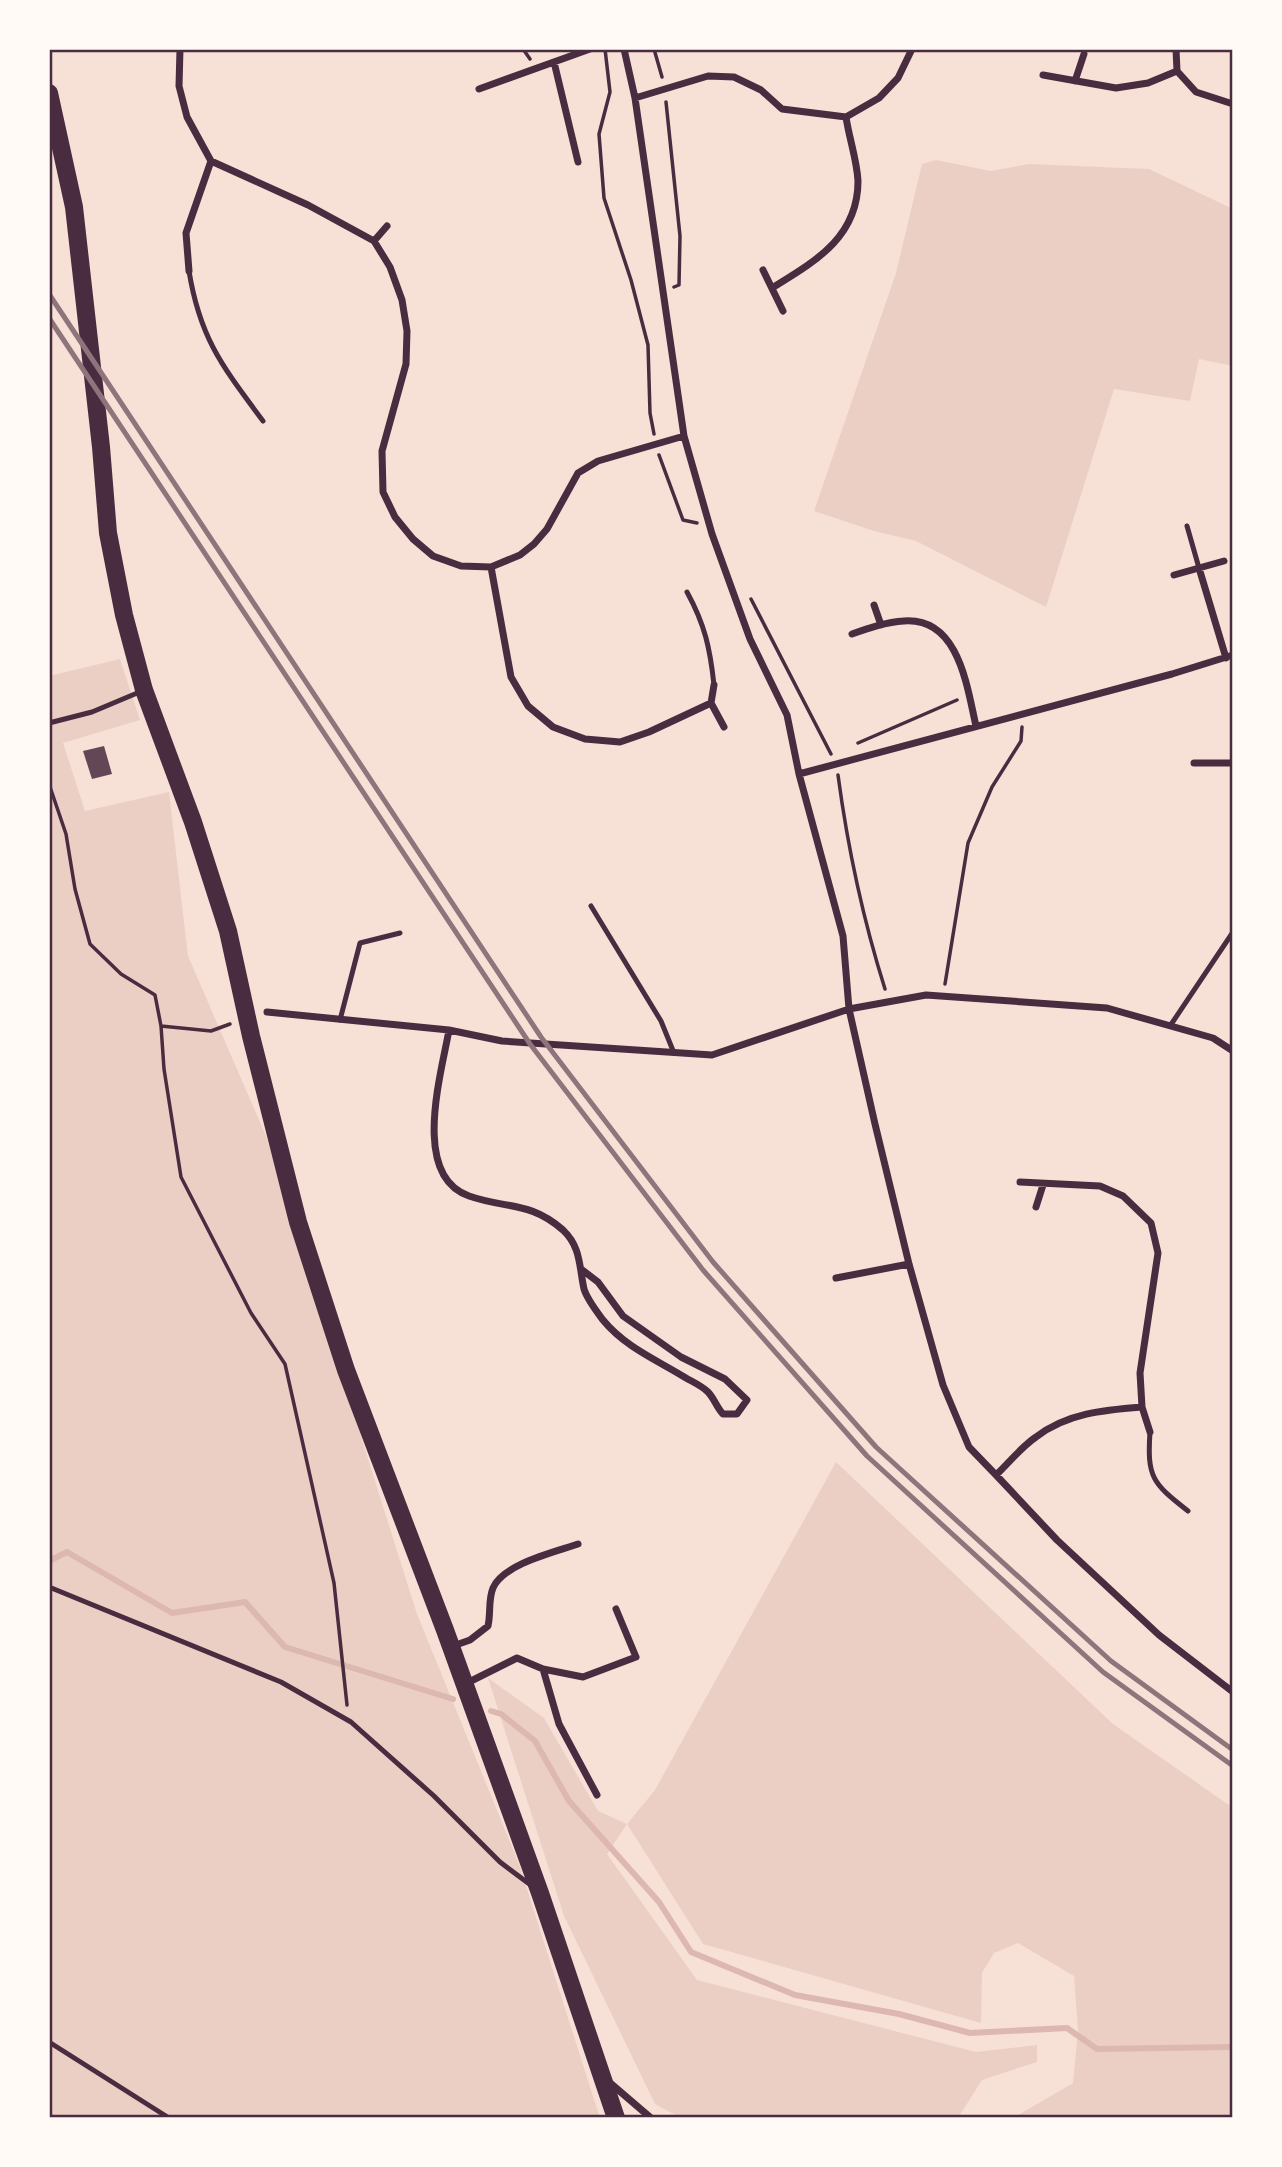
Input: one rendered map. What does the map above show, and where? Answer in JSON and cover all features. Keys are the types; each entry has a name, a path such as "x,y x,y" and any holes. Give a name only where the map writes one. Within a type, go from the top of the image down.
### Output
{"main road":[{"path":"49,93 74,206 108,533 124,615 144,690 193,822 228,931 251,1036 298,1222 346,1370 451,1647 540,1893 616,2118"}],"street":[{"path":"180,49 179,86 187,117 211,162 308,205 374,241 390,267 402,300 407,331 406,364 382,451 383,492 395,517 413,539 433,556 461,566 491,567 520,555 547,529 578,473 598,461 684,436"},
{"path":"479,89 590,49"},
{"path":"624,49 635,98 684,436 710,526 750,639 787,715 799,774 843,936 849,1009 909,1264 943,1385 969,1447 1057,1540 1159,1635 1233,1692"},
{"path":"635,98 708,76 734,77 761,90 782,109 846,117 879,98 898,78 912,49"},
{"path":"1176,49 1177,71 1196,92 1233,104"},
{"path":"1075,81 1084,54"},
{"path":"554,62 578,162"},
{"path":"1043,75 1116,88 1148,83 1177,71"},
{"path":"772,289 818,259 836,242 852,214 858,181 846,117"},
{"path":"189,271 186,233 211,162"},
{"path":"374,241 387,226"},
{"path":"764,270 783,311"},
{"path":"1174,575 1224,561"},
{"path":"491,567 511,677 528,706 553,727 585,739 620,743 649,733 711,703"},
{"path":"799,774 1230,656 1199,568"},
{"path":"874,605 881,625"},
{"path":"852,634 907,621 927,624 941,632 953,647 976,726"},
{"path":"714,685 711,703 724,727"},
{"path":"1194,763 1233,763"},
{"path":"267,1012 449,1030 502,1041 712,1055 849,1009 926,995 1107,1008 1213,1038 1233,1051"},
{"path":"449,1030 434,1119 435,1148 441,1171 451,1184 468,1196 530,1209 551,1220 566,1233 578,1249 581,1269 585,1292 604,1321 632,1348 709,1393 723,1414 737,1414 747,1400 724,1380 681,1357 623,1316 598,1282 581,1269"},
{"path":"1020,1182 1100,1186 1123,1196 1151,1223 1158,1253 1140,1373 1142,1407 1150,1432"},
{"path":"1036,1207 1043,1185"},
{"path":"836,1278 909,1264"},
{"path":"996,1475 1036,1437 1070,1417 1107,1409 1142,1407"},
{"path":"451,1647 470,1640 488,1626 494,1586 504,1574 528,1562 578,1544"},
{"path":"464,1685 517,1658 543,1669 583,1677 636,1657 616,1609"},
{"path":"543,1669 559,1724 597,1795"},
{"path":"601,2075 651,2118"}],"lane":[{"path":"189,271 194,304 202,327 221,365 263,421"},
{"path":"1187,526 1199,568"},
{"path":"687,592 702,620 711,657 714,685"},
{"path":"49,723 92,712 144,690"},
{"path":"590,906 662,1021 674,1053"},
{"path":"1170,1026 1233,932"},
{"path":"340,1020 360,943 400,933"},
{"path":"1150,1432 1148,1461 1152,1477 1165,1493 1188,1511"},
{"path":"49,1587 281,1682 351,1722 434,1796 500,1862 540,1893"},
{"path":"49,2042 169,2118"}],"path":[{"path":"605,49 610,92 599,134 604,198 631,280 648,345 650,413 656,443 666,479 683,520 710,526"},
{"path":"654,49 665,89 681,236 678,285 662,291"},
{"path":"746,589 836,764 852,868 867,931 890,1002"},
{"path":"852,746 969,695"},
{"path":"942,996 968,843 992,787 1021,741 1022,713"},
{"path":"830,752 841,749"},
{"path":"49,784 66,834 75,889 90,944 121,974 155,995 181,1177 251,1313 285,1364 334,1583 345,1702 351,1722"},
{"path":"161,1026 211,1031 230,1023 235,1040 251,1036"}],"shaded area":[{"path":"936,160 991,171 1029,164 1149,169 1233,209 1233,366 1199,359 1190,401 1114,389 1046,607 916,541 874,531 814,511 896,273 922,164"},
{"path":"120,659 140,720 63,743 85,811 169,792 188,956 266,1136 417,1614 519,1864 600,2118 49,2118 49,676"},
{"path":"836,1462 1113,1724 1233,1808 1233,2118 1013,2118 1073,2083 1078,2030 1074,1976 1018,1943 994,1953 982,1973 981,2023 703,1944 627,1824 655,1790"},
{"path":"488,1678 544,1718 598,1811 627,1824 607,1854 697,1980 976,2052 1037,2045 1037,2062 982,2080 958,2118 681,2118 655,2104 564,1916"}],"building":[{"path":"104,746 112,774 92,779 83,751"}],"waterway":[{"path":"49,1561 67,1552 172,1613 245,1602 285,1647 453,1699"},
{"path":"491,1711 501,1714 535,1741 569,1801 659,1902 691,1952 795,1995 899,2014 970,2033 1067,2028 1097,2049 1233,2047"}],"railway":[{"path":"49,294 541,1037 713,1262 876,1447 1111,1661 1233,1750"},
{"path":"49,318 530,1044 703,1270 867,1456 1103,1672 1233,1766"}]}
